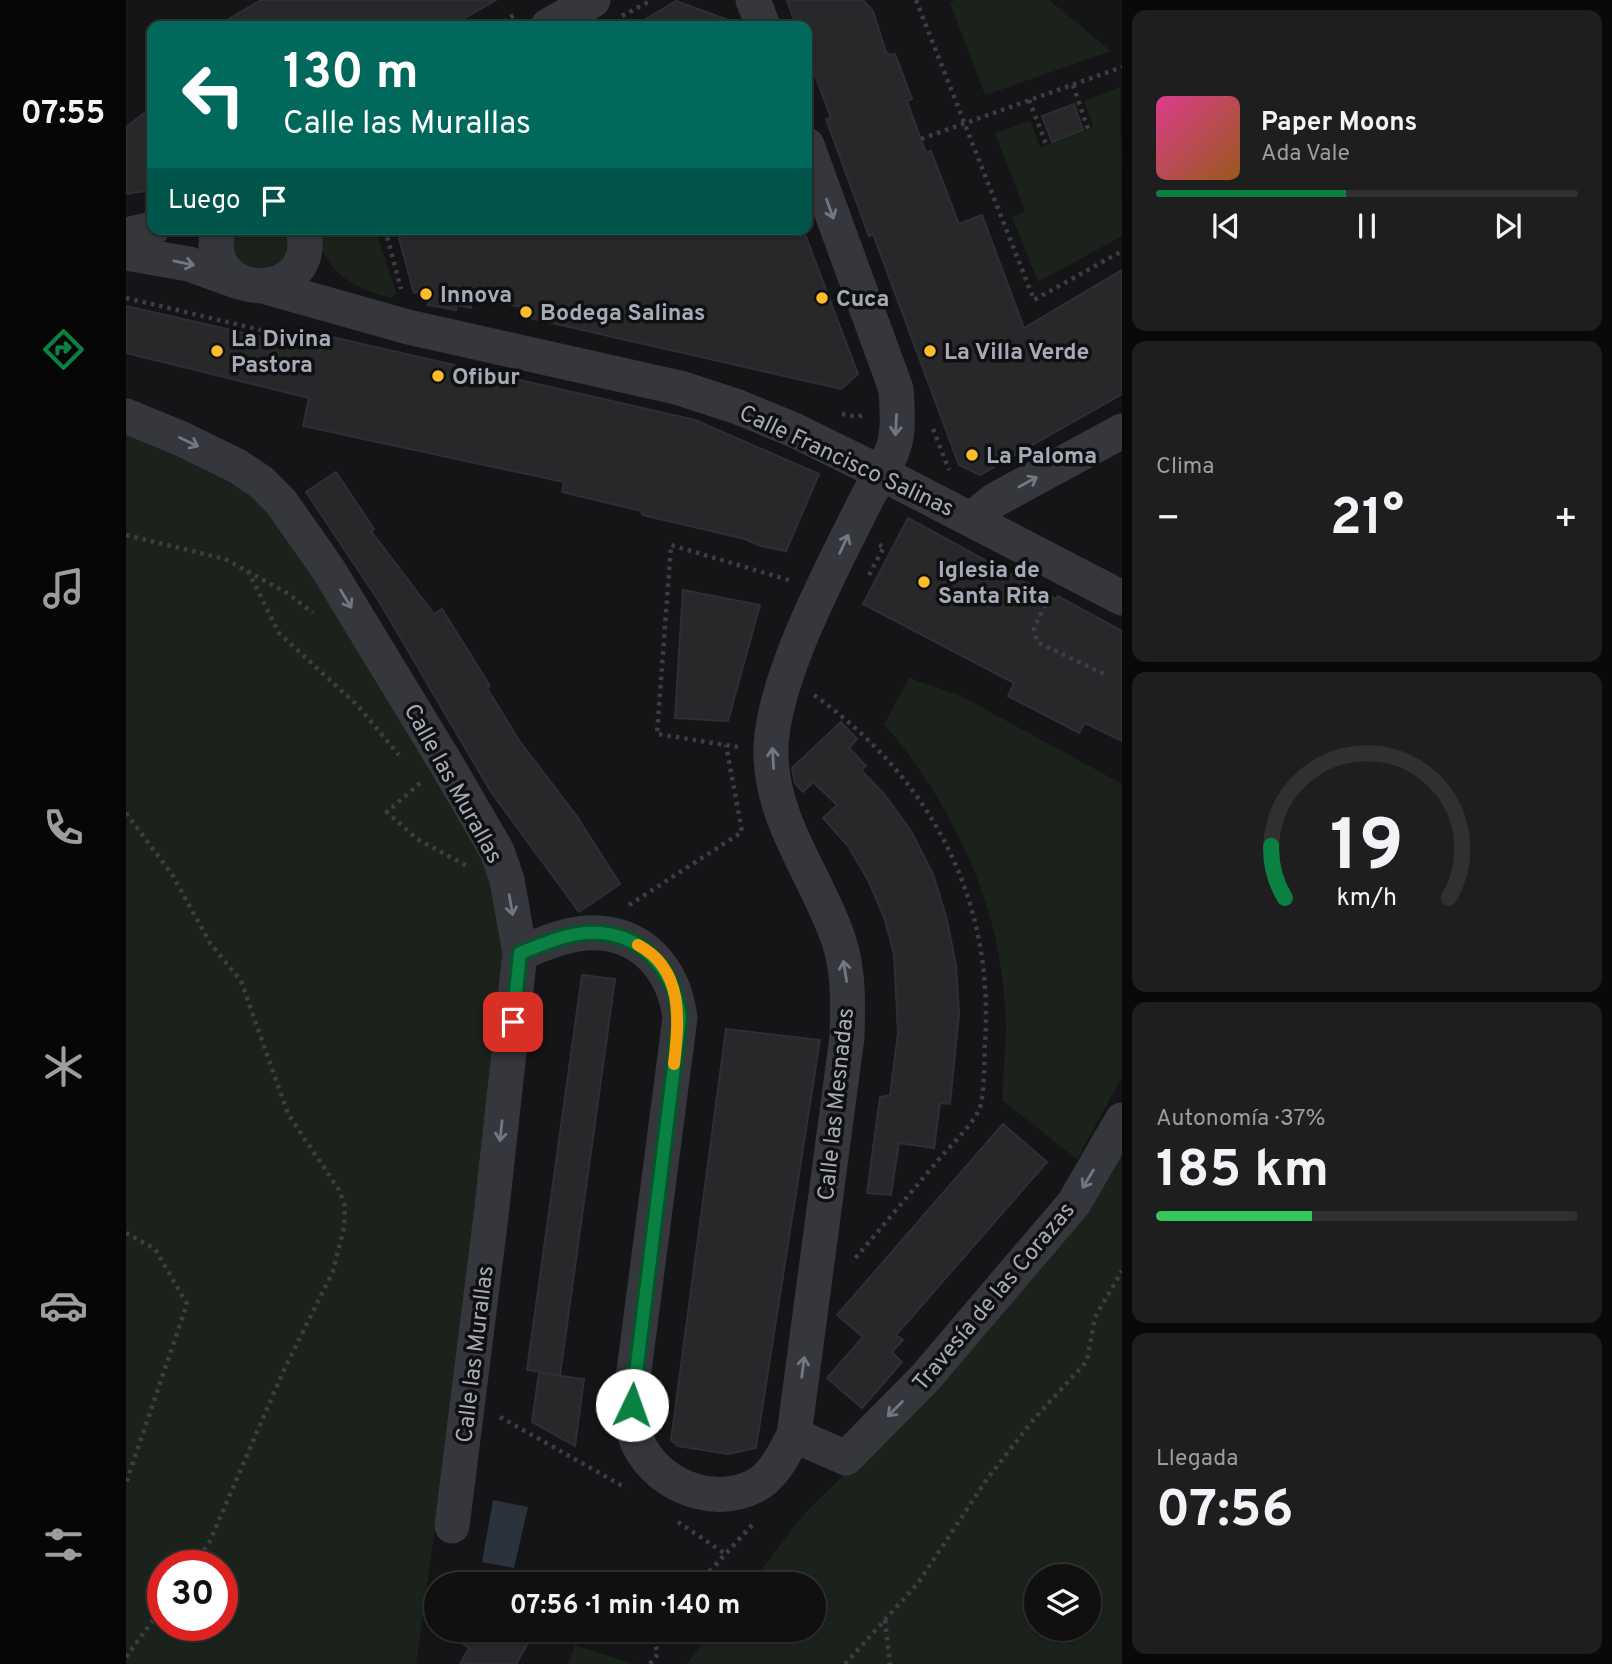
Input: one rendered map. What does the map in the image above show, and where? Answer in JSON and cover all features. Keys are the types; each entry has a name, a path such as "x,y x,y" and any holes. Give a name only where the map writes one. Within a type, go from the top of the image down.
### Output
{"street":[{"path":"753,0 761,21"},
{"path":"565,21 603,10"},
{"name":"Calle las Mesnadas","path":"520,953 573,934 605,933 623,936 646,949 662,966 678,1000 680,1018 634,1374 632,1424 641,1449 654,1468 668,1480 699,1491 718,1494 755,1486 774,1471 794,1435 847,1037 848,1004 839,942 782,810 771,758 777,707 790,666 843,545 895,444 898,424 895,389 812,138"},
{"path":"126,235 147,230"},
{"path":"217,235 216,243 222,266 253,285 290,276 303,242"},
{"path":"303,242 354,312"},
{"name":"Calle Francisco Salinas","path":"126,253 189,264 253,285 408,327 680,388 794,430 1122,597"},
{"name":"Calle las Murallas","path":"126,416 237,466 261,482 281,502 328,569 444,760 497,850 507,880 520,953 491,1216 452,1526"},
{"path":"971,519 995,500 1122,431"},
{"name":"Travesía de las Corazas","path":"794,1435 846,1458 925,1378 1074,1203 1122,1120"}],"path":[{"path":"603,10 652,0"},
{"path":"916,0 1034,300 1122,251"},
{"path":"921,139 1122,67"},
{"path":"1073,85 1088,129"},
{"path":"1029,100 1046,144"},
{"path":"126,298 316,344"},
{"path":"928,417 952,478"},
{"path":"126,535 183,546 225,559 286,593 321,619"},
{"path":"619,911 742,832 726,745 657,734 671,545 799,583"},
{"path":"865,583 884,547"},
{"path":"248,571 278,633 358,706 405,763"},
{"path":"1053,590 1034,628 1037,642 1108,676"},
{"path":"805,703 809,692 844,717 877,746 905,777 937,825 951,850 979,932 985,974 986,1020 980,1110 844,1272"},
{"path":"414,773 421,782 387,812 401,827 442,854 507,880"},
{"path":"126,813 173,876 210,943 241,981 288,1114 339,1191 345,1206 344,1228 333,1271 282,1374 204,1550"},
{"path":"126,1233 155,1249 187,1304 126,1483"},
{"path":"845,1664 918,1583 987,1479 1034,1419 1087,1361 1094,1317 1122,1271"},
{"path":"494,1414 629,1490"},
{"path":"709,1572 741,1536"},
{"path":"884,1619 890,1664"},
{"path":"126,1657 147,1629"},
{"path":"650,1664 658,1654 654,1642"}],"shaded area":[{"path":"955,0 1049,0 1111,51 985,95 950,3"},
{"path":"1120,87 1122,236 1038,282 1012,217 1025,211 995,133 1030,121 1040,147 1093,126 1084,101"},
{"path":"228,235 292,235 293,239 281,269 242,272"},
{"path":"319,235 377,235 396,292 392,298 353,284 342,276 326,257"},
{"path":"126,426 176,443 272,507 485,852 500,901 504,970 448,1435 429,1572 424,1572 424,1607 416,1664 126,1664"},
{"path":"909,678 961,696 1122,784 1122,1077 1077,1159 1002,1100 1006,1040 1005,1004 1001,965 982,890 950,820 931,787 884,724"},
{"path":"1122,1143 1122,1664 687,1664 704,1642 826,1642 826,1572 759,1572 805,1513 951,1370"},
{"path":"493,1500 528,1507 514,1568 482,1562"},
{"path":"575,1645 633,1664 568,1664"}],"building":[{"path":"261,0 496,0 460,21 225,21"},
{"path":"787,0 863,0 873,11 886,52 895,54 912,99 907,101 926,153 931,151 959,224 982,215 1024,328 1122,270 1122,394 980,475 959,465 873,234 869,236 826,119 831,118 812,67 812,21 794,21"},
{"path":"676,1 731,21 642,21"},
{"path":"1074,104 1083,130 1052,142 1042,116"},
{"path":"147,111 147,191 126,194 126,127"},
{"path":"805,235 858,374 841,389 521,316 521,307 473,297 471,308 457,305 456,310 428,305 432,289 414,293 399,238"},
{"path":"126,306 320,350 323,335 695,420 819,474 786,551 761,546 745,539 642,515 641,511 562,492 564,482 303,426 309,398 126,353"},
{"path":"336,472 374,529 371,531 434,614 442,609 490,686 487,688 520,742 576,815 620,884 579,912 491,792 380,603 306,492"},
{"path":"908,518 1056,599 1058,596 1122,631 1122,741 1085,723 1079,733 1008,696 1014,683 863,604"},
{"path":"683,590 760,605 728,721 675,718"},
{"path":"841,722 857,739 849,748 866,766 861,770 884,794 911,831 933,874 947,920 956,966 959,1013 950,1104 940,1103 934,1148 899,1143 891,1195 867,1193 880,1097 890,1095 898,1033 894,954 884,917 868,880 848,846 823,818 837,805 813,782 803,792 795,783 792,768"},
{"path":"582,975 615,979 560,1375 527,1370"},
{"path":"726,1029 820,1040 756,1448 728,1454 678,1446 671,1440"},
{"path":"1003,1124 1047,1162 896,1335 903,1340 892,1352 902,1362 862,1408 827,1378 863,1337 837,1315"},
{"path":"539,1373 584,1379 575,1446 532,1422"},
{"path":"460,1642 529,1642 516,1664 460,1664 469,1648"}],"slow traffic":[{"path":"638,945 646,949 662,966 678,1000 680,1018 674,1064"}],"place":[{"name":"Innova","path":"426,294"},
{"name":"Cuca","path":"822,298"},
{"name":"Bodega Salinas","path":"526,312"},
{"name":"La Divina Pastora","path":"217,351"},
{"name":"La Villa Verde","path":"930,351"},
{"name":"Ofibur","path":"438,376"},
{"name":"La Paloma","path":"972,455"},
{"name":"Iglesia de Santa Rita","path":"924,582"}],"route":[{"path":"513,1022 520,953 573,934 605,933 623,936 646,949 662,966 678,1000 680,1018 632,1386 632,1405"}]}
